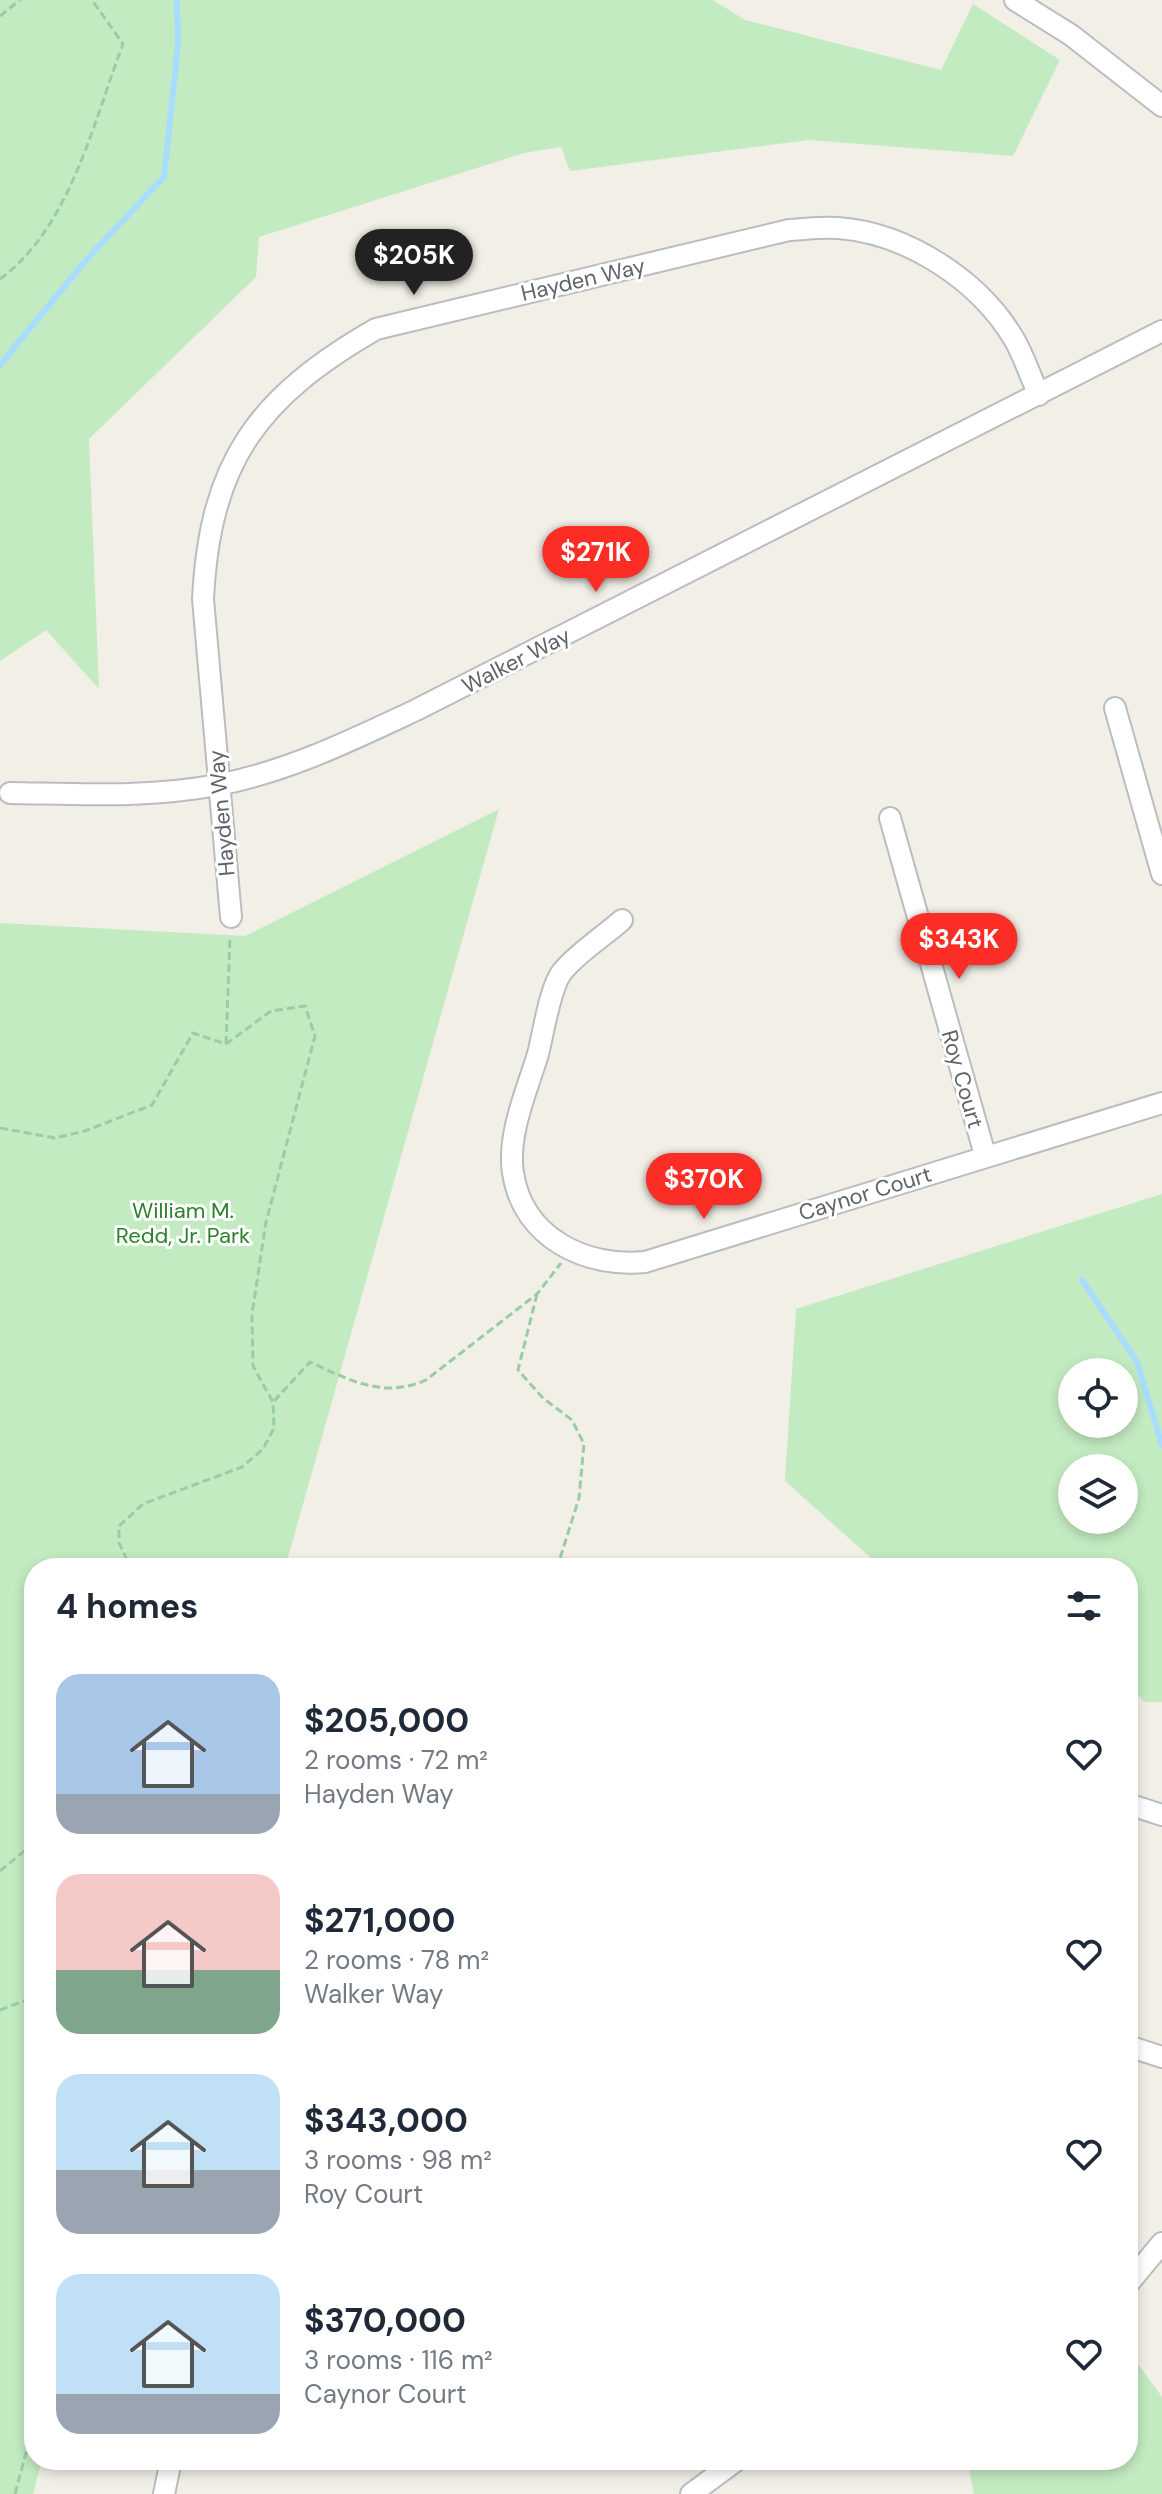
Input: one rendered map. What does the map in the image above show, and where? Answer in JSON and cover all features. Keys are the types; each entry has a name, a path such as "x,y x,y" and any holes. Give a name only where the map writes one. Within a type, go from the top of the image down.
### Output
{"street":[{"path":"1015,0 1071,35 1162,106"},
{"name":"Hayden Way","path":"231,917 203,599 205,554 213,509 234,460 255,428 290,386 329,356 376,329 789,230 839,228 878,235 914,249 950,272 987,304 1014,339 1039,395"},
{"name":"Walker Way","path":"10,793 132,794 218,785 302,761 416,710 1162,331"},
{"path":"1115,708 1162,874"},
{"name":"Roy Court","path":"890,818 985,1155"},
{"name":"Caynor Court","path":"622,920 560,974 515,1136 513,1173 524,1204 544,1234 570,1251 619,1265 645,1262 1162,1103"},
{"path":"1138,1807 1162,1815"},
{"path":"1138,2049 1162,2057"},
{"path":"1138,2272 1162,2243"},
{"path":"164,2494 169,2470"},
{"path":"691,2494 723,2470"}],"path":[{"path":"0,16 20,0"},
{"path":"0,279 20,265 60,210 123,44 92,0"},
{"path":"226,1044 231,917"},
{"path":"126,1558 119,1543 119,1526 143,1504 242,1467 263,1449 274,1428 273,1402 253,1366 252,1314 266,1222 315,1036 305,1006 271,1011 226,1044"},
{"path":"0,1128 55,1138 85,1131 152,1105 193,1033 226,1044"},
{"path":"273,1402 310,1362 382,1390 406,1389 426,1380 537,1294 570,1251"},
{"path":"537,1294 518,1370 543,1398 572,1420 584,1444 579,1498 560,1558"},
{"path":"0,1871 24,1851"},
{"path":"0,2010 24,2001"},
{"path":"15,2494 24,2460"}],"green space":[{"path":"0,0 713,0 745,20 941,70 973,4 1060,60 1013,156 809,140 570,171 561,147 524,153 259,237 256,277 89,439 99,689 46,630 0,661"},
{"name":"William M. Redd, Jr. Park","path":"499,809 288,1558 24,1558 24,2470 39,2470 33,2494 0,2494 0,923 245,936"},
{"path":"1162,1194 1162,1702 1144,1702 1138,1694 1138,1558 871,1558 785,1481 796,1309"},
{"path":"1138,2364 1162,2397 1162,2494 974,2494 969,2470 1138,2470"}],"waterway":[{"path":"0,365 86,260 164,177 178,45 177,0"},
{"path":"1082,1280 1137,1362 1162,1445"}]}
